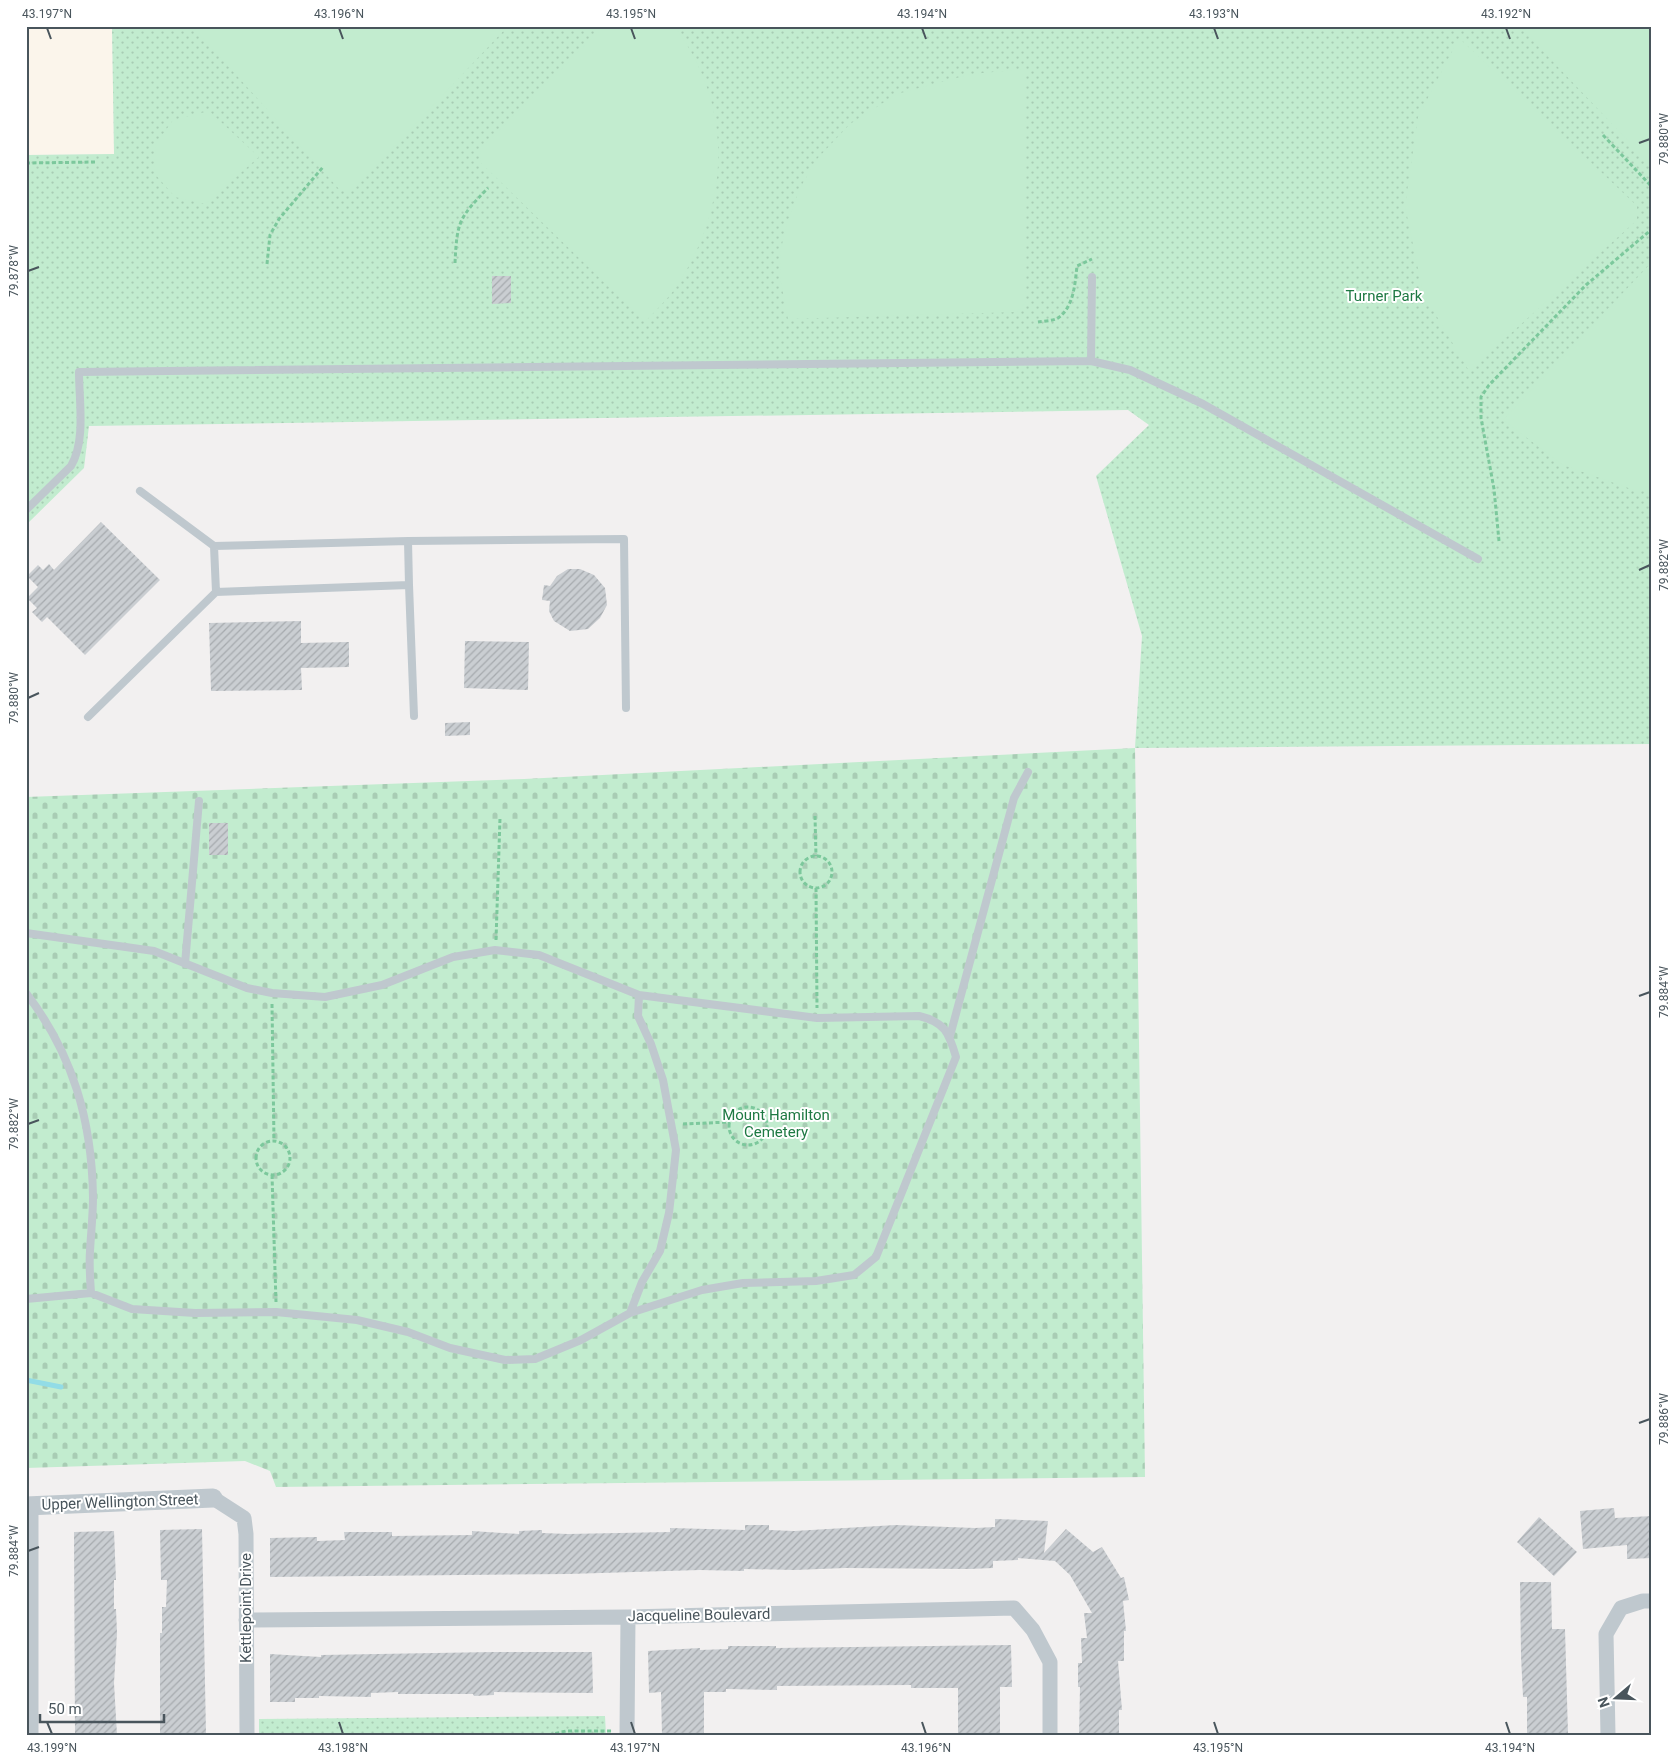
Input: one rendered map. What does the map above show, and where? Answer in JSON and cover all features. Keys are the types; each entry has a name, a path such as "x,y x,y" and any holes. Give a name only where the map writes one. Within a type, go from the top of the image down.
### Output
{"street":[{"name":"Upper Wellington Street","path":"29,1506 213,1498"},
{"name":"Kettlepoint Drive","path":"213,1498 244,1518 246,1534 247,1735"},
{"path":"29,1506 31,1735"},
{"path":"1608,1735 1606,1634 1622,1608 1643,1601 1652,1601"},
{"name":"Jacqueline Boulevard","path":"246,1620 628,1617 1014,1608 1033,1630 1050,1662 1050,1735"},
{"path":"628,1617 628,1733"}],"lane":[{"path":"1091,361 1092,276"},
{"path":"26,510 76,459 79,442 79,372 1091,361 1130,370 1203,404 1478,559"},
{"path":"140,491 214,546 408,541 624,539 626,708"},
{"path":"408,541 414,716"},
{"path":"214,546 216,592"},
{"path":"88,717 216,592 409,585"},
{"path":"950,1036 1014,798 1028,772"},
{"path":"185,964 199,801"},
{"path":"26,934 154,950 247,988 272,993 325,997 382,985 453,957 495,950 539,955 639,995 817,1018 919,1016 934,1020 950,1036 956,1057 876,1258 854,1275 816,1281 735,1285 702,1290 630,1313 581,1340 535,1358 504,1360 450,1348 408,1332 357,1320 276,1312 195,1313 132,1309 91,1293 26,1298"},
{"path":"26,993 55,1037 76,1082 84,1116 90,1146 93,1198 89,1254 91,1293"},
{"path":"630,1313 642,1282 660,1251 669,1213 676,1150 673,1124 663,1080 651,1044 638,1016 639,995"}],"path":[{"path":"1603,135 1652,187"},
{"path":"26,163 96,162"},
{"path":"267,264 270,235 279,218 323,167"},
{"path":"455,263 456,230 462,215 488,188"},
{"path":"1499,541 1494,489 1480,418 1481,398 1489,385 1586,285 1652,229"},
{"path":"1038,322 1057,319 1069,306 1075,285 1076,266 1092,259"},
{"path":"815,816 816,856"},
{"path":"495,950 500,818"},
{"path":"816,856 826,860 832,869 832,875 826,884 816,888 806,885 800,872 803,862 816,856"},
{"path":"816,888 817,1018"},
{"path":"272,993 274,1140"},
{"path":"749,1107 761,1112 767,1124 760,1140 755,1144 744,1145 738,1142 731,1134 730,1122 736,1111 749,1107"},
{"path":"673,1124 730,1122"},
{"path":"274,1140 285,1145 290,1156 287,1167 278,1174 272,1175 262,1171 255,1157 256,1151 264,1143 274,1140"},
{"path":"272,1175 276,1312"},
{"path":"549,1735 566,1731 628,1733"}],"shaded area":[{"path":"26,26 112,26 114,154 26,155"}],"green space":[{"name":"Turner Park","path":"112,26 1652,26 1652,744 1135,748 1142,636 1096,476 1149,425 1128,410 89,426 84,468 26,525 26,155 114,154"},
{"path":"192,26 508,26 354,189 339,189"},
{"path":"605,26 674,26 693,56 707,87 715,120 718,152 716,185 709,218 697,250 680,281 645,322 481,163 480,149"},
{"path":"1519,26 1652,26 1652,166"},
{"path":"1459,38 1637,206 1637,220 1469,371 1423,293 1405,206 1418,117"},
{"path":"1025,69 1026,302 1017,312 788,319 781,283 780,253 787,223 800,188 817,159 850,124 897,94 971,74"},
{"path":"209,111 259,157 205,204 175,197 154,173 156,144 173,120"},
{"path":"1652,262 1652,490 1634,490 1563,465 1503,420"},
{"name":"Mount Hamilton Cemetery","path":"1135,748 1145,1477 276,1487 270,1471 245,1461 26,1468 26,797 524,779"},
{"path":"605,1716 606,1735 259,1735 259,1719"}],"building":[{"path":"492,276 511,276 511,303 492,304"},
{"path":"101,522 160,580 85,655 47,617 42,622 32,612 37,608 27,598 38,587 27,576 38,565 43,570 49,564 54,570"},
{"path":"568,569 580,569 594,575 605,588 607,605 600,618 588,629 570,631 554,621 549,611 550,601 542,600 544,585 550,586 557,576"},
{"path":"301,621 301,643 349,642 349,667 301,668 302,690 211,691 209,623"},
{"path":"465,641 529,642 528,690 464,688"},
{"path":"470,722 470,735 445,736 445,723"},
{"path":"209,823 228,823 228,855 209,855"},
{"path":"1614,1508 1615,1518 1652,1516 1652,1558 1627,1559 1627,1545 1583,1549 1580,1511"},
{"path":"1539,1517 1577,1552 1554,1576 1517,1542"},
{"path":"995,1519 1048,1521 1044,1553 1066,1529 1093,1552 1102,1547 1121,1578 1124,1577 1129,1600 1123,1601 1126,1631 1124,1631 1124,1661 1118,1661 1122,1710 1119,1710 1119,1735 1079,1735 1080,1687 1078,1687 1078,1663 1082,1663 1081,1638 1087,1638 1084,1613 1092,1613 1070,1575 1055,1561 1018,1558 1018,1560 993,1561 993,1568 969,1569 744,1569 744,1571 700,1570 568,1574 270,1577 270,1538 317,1537 317,1541 345,1540 344,1532 392,1532 392,1536 472,1535 472,1531 519,1534 519,1531 542,1530 542,1533 568,1534 670,1532 670,1528 745,1530 745,1525 769,1525 769,1530 794,1531 896,1525 975,1528 995,1527"},
{"path":"202,1529 206,1734 160,1735 160,1633 162,1633 162,1607 166,1607 167,1580 161,1580 160,1530"},
{"path":"114,1531 116,1580 114,1580 114,1609 116,1609 117,1633 114,1683 117,1735 75,1735 74,1532"},
{"path":"1520,1582 1551,1582 1552,1629 1565,1629 1568,1734 1527,1735 1527,1697 1523,1697 1521,1656"},
{"path":"1011,1645 1012,1687 1000,1687 1000,1733 958,1733 958,1688 911,1688 911,1685 777,1686 777,1690 726,1689 726,1692 704,1692 704,1735 662,1735 661,1692 649,1693 648,1651 700,1648 700,1650 728,1649 728,1646 776,1646 776,1648"},
{"path":"592,1652 593,1693 494,1692 494,1695 474,1696 473,1694 398,1694 398,1692 371,1693 371,1697 319,1696 319,1698 295,1698 295,1702 270,1702 270,1654 321,1657 321,1655"}],"waterway":[{"path":"26,1380 61,1387"}]}
